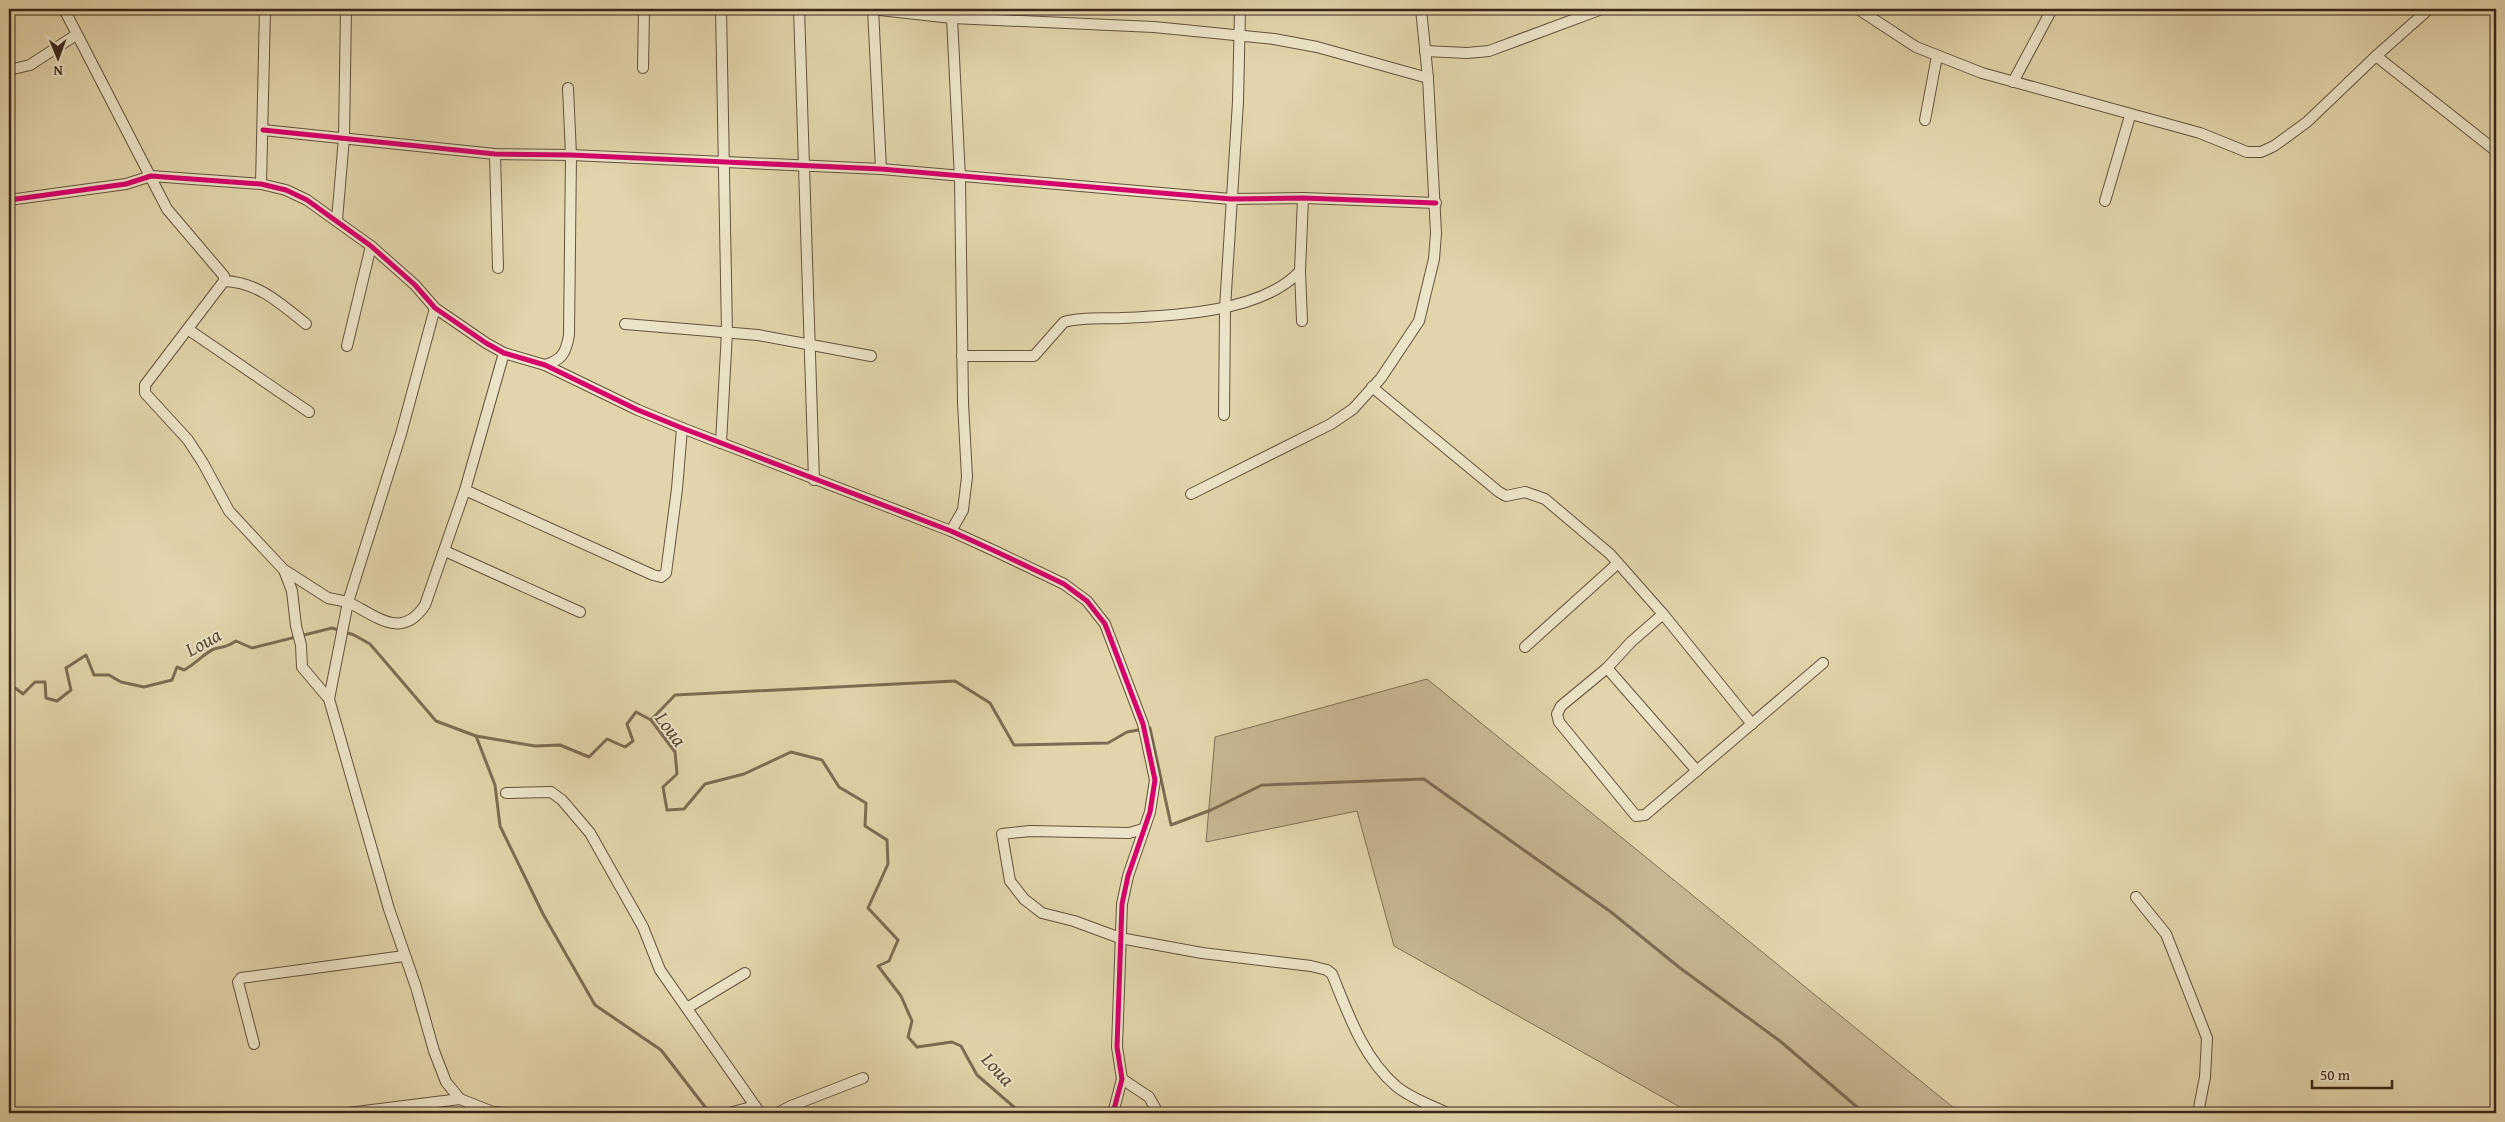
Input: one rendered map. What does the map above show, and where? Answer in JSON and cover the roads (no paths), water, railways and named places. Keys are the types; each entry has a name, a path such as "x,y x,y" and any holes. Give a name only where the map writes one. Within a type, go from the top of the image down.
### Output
{"street":[{"path":"64,9 167,209 224,276 224,281 189,330 145,385 145,393 188,440 229,511 284,570 328,598 348,602 395,625 408,624 417,617 425,605 445,551 465,490 504,353"},
{"path":"261,184 265,9"},
{"path":"337,220 344,138 346,9"},
{"path":"643,68 644,9"},
{"path":"720,9 727,332 721,443"},
{"path":"799,9 814,480"},
{"path":"881,169 872,9 952,18 1154,27 1274,39 1317,48 1428,78"},
{"path":"1224,415 1225,308 1238,102 1240,9"},
{"path":"1192,494 1331,424 1353,409 1391,364 1419,321 1434,259 1436,203 1428,78 1421,9"},
{"path":"1425,51 1467,53 1489,51 1602,9"},
{"path":"1858,9 1916,48 1982,73 2130,116 2200,133 2247,152 2261,152 2274,146 2307,122 2376,56 2429,9"},
{"path":"2013,82 2052,9"},
{"path":"951,531 963,510 966,490 960,178 952,18"},
{"path":"9,70 30,65 76,35"},
{"path":"1925,120 1937,56"},
{"path":"2376,56 2496,151"},
{"path":"545,365 558,361 566,352 569,335 572,154 568,88"},
{"path":"2106,201 2130,116"},
{"path":"263,130 495,154 572,154 724,163 881,169 960,178 1231,199 1303,198 1436,203"},
{"path":"495,154 498,268"},
{"path":"9,200 110,187 151,176 261,184 286,190 337,220 371,246 415,285 435,308 504,353 545,365 638,410 682,428 951,531 1064,584 1087,601 1105,624 1143,724 1155,780 1150,812 1143,829 1122,904 1117,1047 1122,1080 1113,1113"},
{"path":"1302,321 1300,271 1303,198"},
{"path":"347,346 371,246"},
{"path":"962,356 1034,356 1045,347 1060,326 1070,321 1166,317 1245,303 1280,287 1300,271"},
{"path":"224,281 237,281 255,287 306,324"},
{"path":"329,699 342,642 348,602 400,434 435,308"},
{"path":"625,324 758,335 870,356"},
{"path":"189,330 309,412"},
{"path":"1372,387 1499,492 1506,496 1525,492 1545,499 1610,554 1663,614 1752,724"},
{"path":"465,490 654,576 661,577 666,573 677,489 682,428"},
{"path":"445,551 580,612"},
{"path":"1525,647 1617,564"},
{"path":"284,570 292,591 296,626 301,645 302,667 329,699 388,909 446,1082 460,1099"},
{"path":"1663,614 1631,642 1607,668 1561,706 1557,718 1634,814 1639,817 1645,815 1823,663"},
{"path":"1607,668 1697,771"},
{"path":"506,793 551,792 562,800 590,833 642,927 660,970 758,1110 729,1113"},
{"path":"1143,829 1122,833 1030,831 1002,834 1010,881 1024,899 1042,913 1074,921 1120,938 1202,953 1311,966 1327,970 1332,974 1357,1034 1390,1080 1406,1092 1447,1113"},
{"path":"2136,897 2166,934 2207,1038 2205,1077 2198,1113"},
{"path":"254,1044 238,982 242,978 404,956"},
{"path":"687,1008 745,973"},
{"path":"777,1113 863,1078"},
{"path":"1122,1080 1149,1097 1158,1113"},
{"path":"348,1113 460,1099 493,1112 507,1113"}],"waterway":[{"name":"Loua","path":"9,688 14,687 23,694 35,682 45,682 46,698 57,701 71,690 66,668 86,655 94,675 109,675 121,682 144,687 172,680 177,667 184,670 214,649 227,646 236,641 252,648 332,628 354,635 370,644 436,721 476,736 535,746 560,745 589,757 607,739 625,747 633,741 627,724 636,712 651,720 675,752 677,774 663,787 667,810 684,809 705,784 744,774 791,752 822,760 839,787 866,803 865,826 887,840 888,864 868,908 898,940 889,961 878,966 901,996 912,1021 908,1037 917,1047 952,1042 961,1046 977,1075 1021,1113"},
{"path":"651,720 675,695 955,681 990,703 1014,745 1108,743 1127,732 1150,728 1171,825 1211,810 1262,785 1424,779 1611,912 1680,968 1780,1041 1864,1113"},
{"path":"476,736 495,785 500,826 543,914 595,1005 661,1050 709,1112"}]}
